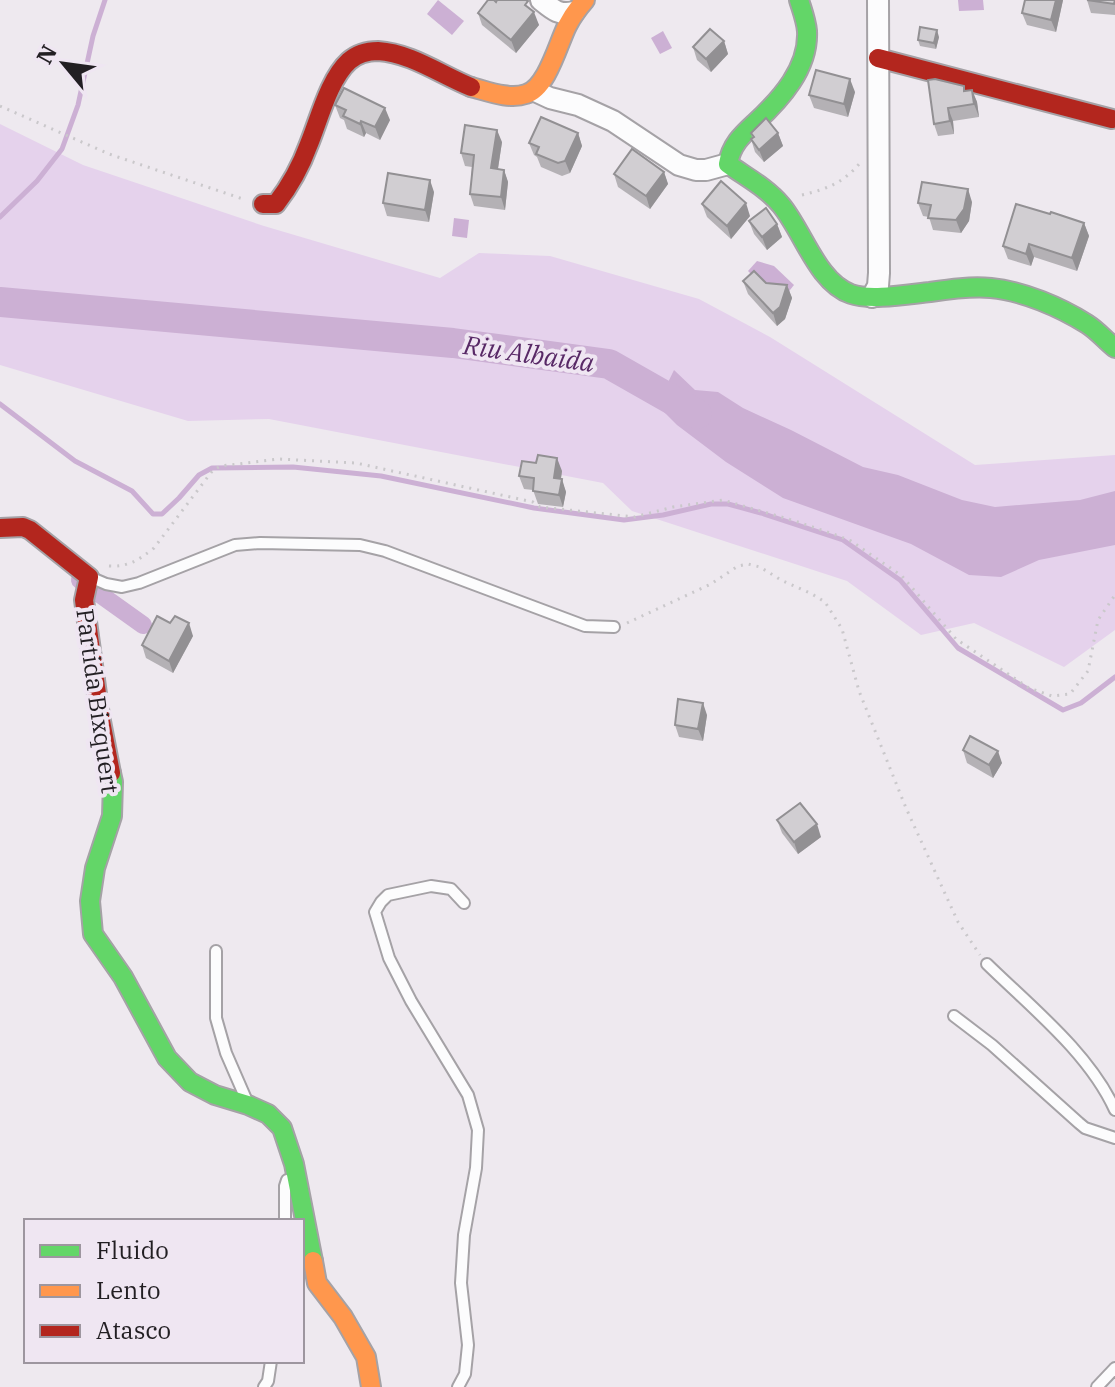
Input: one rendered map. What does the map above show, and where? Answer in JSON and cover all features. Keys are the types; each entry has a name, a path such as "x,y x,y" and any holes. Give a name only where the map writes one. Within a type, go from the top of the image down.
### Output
{"street":[{"path":"541,0 553,11 565,15 579,6"},
{"path":"728,164 728,154 734,144 776,103 803,59 807,28 799,0"},
{"path":"872,297 878,286 879,273 878,0"},
{"path":"263,204 276,204 293,181 333,86 353,57 364,51 383,51 407,58 472,87 510,96 524,95 535,91 556,56 579,6"},
{"path":"878,58 1112,119"},
{"path":"535,91 613,121 688,168 706,170 728,164 767,191 782,207 817,262 837,286 852,295 901,296 992,288 1066,313 1097,331 1115,348"},
{"path":"0,528 23,527 30,530 94,570"},
{"name":"Partida Bixquert","path":"94,570 84,600 100,716 113,782 112,816 91,890 93,934 123,977 167,1058 190,1082 215,1095 268,1114 282,1128 294,1164 317,1283 343,1317 366,1357 371,1387"}],"lane":[{"path":"94,570 106,584 122,587 235,545 360,545 385,551 585,626 614,627"},
{"path":"458,1387 465,1374 468,1345 461,1283 478,1130 468,1095 411,1001 389,958 375,912 388,895 431,886 451,889 464,903"},
{"path":"216,951 216,1018 226,1053 248,1105"},
{"path":"987,964 1083,1058 1115,1110"},
{"path":"954,1016 992,1045 1085,1128 1115,1138"},
{"path":"285,1219 285,1186 294,1164"},
{"path":"264,1387 271,1363"},
{"path":"1097,1387 1115,1368"}],"path":[{"path":"0,106 109,154 263,204"},
{"path":"782,207 794,199 837,184 850,175 873,147 879,146"},
{"path":"94,570 126,566 154,548 213,470 221,466 279,459 356,463 533,502 540,507 635,517 673,507 723,500 795,521 851,541 902,576 956,639 1029,688 1052,696 1070,694 1088,671 1098,620 1115,595"},
{"path":"614,627 635,621 711,584 738,566 748,564 760,567 825,602 842,629 859,691 919,836 958,922 987,964"}],"shaded area":[{"path":"438,0 464,21 452,35 427,14"},
{"path":"958,0 983,0 984,10 959,11"},
{"path":"663,31 672,48 660,54 651,38"},
{"path":"0,124 83,165 264,226 440,278 479,253 550,256 699,299 770,337 975,465 1115,455 1115,630 1064,667 974,623 921,635 847,581 632,511 603,483 269,419 188,421 0,365"},
{"path":"454,218 469,220 467,238 452,236"},
{"path":"757,261 774,266 794,285 786,295 775,298 748,271"},
{"path":"674,370 695,390 718,392 743,408 863,467 898,475 962,500 995,507 1080,500 1115,491 1115,545 1039,560 1001,577 969,575 911,544 783,498 726,462 677,425 657,405"}],"building":[{"path":"488,0 526,0 525,5 534,12 511,40 478,13"},
{"path":"1025,0 1056,0 1051,20 1022,13"},
{"path":"1087,0 1115,0 1114,4"},
{"path":"920,27 937,30 934,43 918,40"},
{"path":"710,29 724,41 706,59 693,47"},
{"path":"816,70 850,79 844,104 809,95"},
{"path":"928,80 964,86 964,91 972,90 974,104 948,108 950,121 934,124"},
{"path":"344,88 385,108 375,127 343,116 346,110 335,105"},
{"path":"541,117 578,133 565,161 558,163 536,154 539,147 529,143"},
{"path":"766,118 778,133 759,150 751,139 754,137 751,133"},
{"path":"465,125 497,130 491,168 504,170 501,197 470,194 474,155 461,153"},
{"path":"632,149 664,172 646,196 614,174"},
{"path":"388,173 430,180 425,210 383,203"},
{"path":"721,181 746,203 727,226 702,204"},
{"path":"922,182 968,189 964,209 956,220 928,218 931,205 918,203"},
{"path":"1016,204 1084,223 1072,258 1029,244 1026,254 1003,246"},
{"path":"766,208 777,224 762,237 749,221"},
{"path":"754,271 766,283 787,285 780,307 773,313 743,281"},
{"path":"538,455 557,458 554,478 562,479 559,495 533,491 534,478 519,476 522,461 536,463"},
{"path":"157,616 170,623 175,616 189,623 169,661 142,645"},
{"path":"678,699 703,703 698,729 675,725"},
{"path":"970,736 998,751 989,765 963,750"},
{"path":"800,803 817,824 794,842 777,820"}],"waterway":[{"path":"0,217 37,181 62,149 78,105 93,36 105,0"},
{"name":"Riu Albaida","path":"0,302 453,343 609,364 697,414"},
{"path":"0,404 75,461 132,491 153,514 162,514 199,475 212,468 293,467 381,476 534,508 624,520 711,504 728,504 843,540 900,580 958,648 1063,710 1081,703 1115,677"},
{"path":"80,580 143,625"}],"traffic: fast":[{"path":"799,0 807,31 798,70 774,104 738,141 728,164 763,188 781,205 829,279 851,294 869,297 976,287 1016,292 1076,318 1115,348"},
{"path":"111,773 112,816 95,868 90,901 93,934 123,977 167,1058 190,1082 215,1095 268,1114 282,1128 294,1164 313,1261"}],"traffic: slow":[{"path":"471,87 512,96 533,90 546,75 569,22 585,0"},
{"path":"313,1261 317,1283 343,1317 366,1357 371,1387"}],"traffic: jam":[{"path":"263,204 276,204 290,183 306,152 330,89 342,69 356,56 378,51 402,56 471,87"},
{"path":"878,58 1112,119"},
{"path":"0,528 23,527 30,530 89,577 84,600 111,773"}]}
